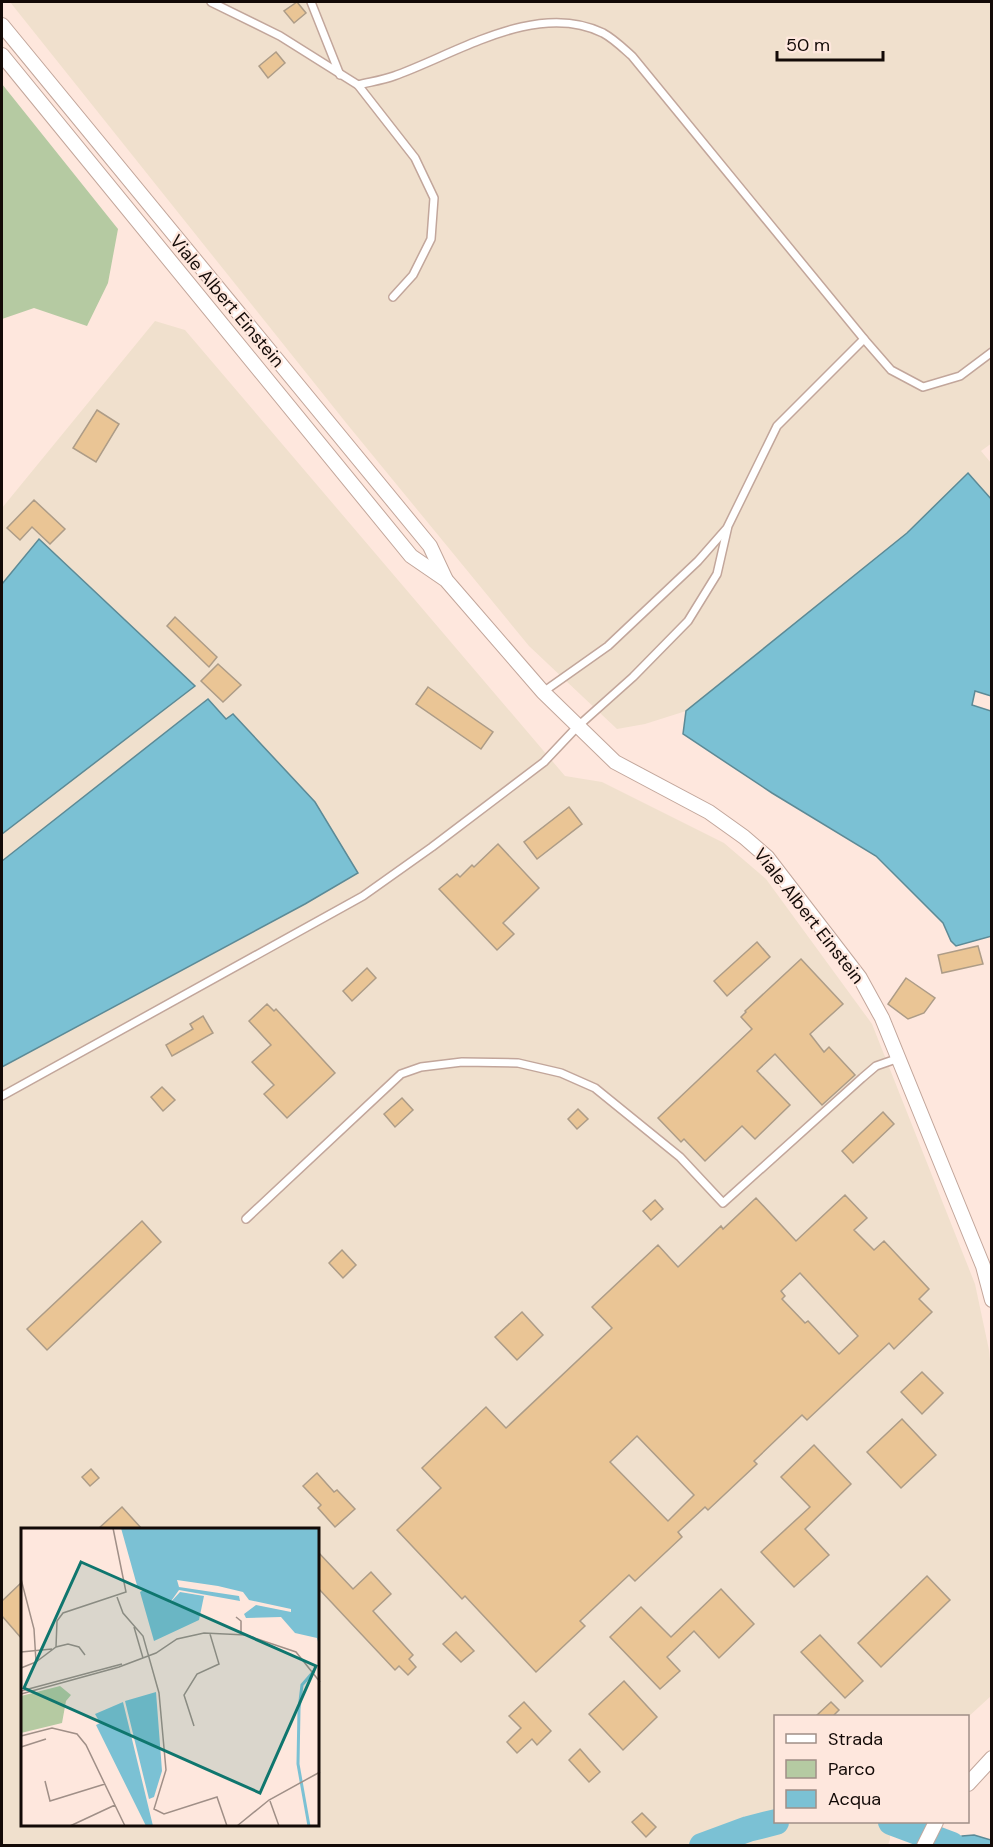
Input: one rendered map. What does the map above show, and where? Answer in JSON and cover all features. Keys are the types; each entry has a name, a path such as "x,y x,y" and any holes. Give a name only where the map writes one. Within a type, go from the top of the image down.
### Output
{"street":[{"name":"Viale Albert Einstein","path":"2,25 430,546 446,580"},
{"name":"Viale Albert Einstein","path":"2,55 411,556 446,580 543,692 615,762 709,812 767,857 860,978 882,1018 986,1259 992,1300"},
{"path":"969,1783 992,1758"},
{"path":"924,1845 934,1824"}],"lane":[{"path":"211,2 280,36 358,85 415,158 434,198 431,239 413,275 393,297"},
{"path":"311,2 340,75"},
{"path":"358,85 393,77 503,27 538,18 576,21 603,32 632,56 891,370 923,387 960,376 992,352"},
{"path":"2,1096 363,896 544,762 577,727 688,621 717,574 728,526 777,426 864,339"},
{"path":"264,375 278,362"},
{"path":"294,412 309,400"},
{"path":"543,692 608,646 698,561 728,526"},
{"path":"246,1219 400,1074 421,1067 462,1062 518,1063 561,1073 595,1088 680,1157 723,1203 876,1066 899,1058"}],"shaded area":[{"path":"10,2 991,2 992,443 981,451 991,463 991,500 968,474 907,533 686,711 645,724 617,729 529,646 347,424"},
{"path":"155,321 185,330 565,776 602,782 724,843 766,879 872,1024 975,1284 989,1350 992,1382 991,1696 969,1716 774,1715 774,1823 890,1823 888,1845 2,1846 2,508"}],"green space":[{"path":"2,84 118,229 108,283 87,326 34,308 2,319"}],"water":[{"path":"968,473 992,500 991,696 975,691 972,705 991,711 992,936 956,946 951,941 943,923 876,856 772,793 683,734 686,711 907,533"},
{"path":"39,539 195,686 2,834 2,584"},
{"path":"208,699 226,719 233,714 315,802 358,873 305,904 2,1067 2,861"},
{"path":"974,1835 991,1840 991,1845 952,1845 962,1836"}],"building":[{"path":"297,2 306,13 294,23 284,11"},
{"path":"276,52 285,63 268,78 259,66"},
{"path":"97,410 119,424 96,462 73,448"},
{"path":"34,500 65,529 50,544 32,527 20,540 7,528"},
{"path":"175,617 217,657 209,667 167,626"},
{"path":"218,664 241,685 223,702 201,681"},
{"path":"428,687 493,732 481,749 416,704"},
{"path":"569,807 582,824 537,859 524,842"},
{"path":"498,844 539,888 503,923 514,934 497,950 439,889 457,874 460,877 472,865 474,867"},
{"path":"757,942 770,957 727,996 714,981"},
{"path":"978,946 983,964 942,973 938,955"},
{"path":"801,959 843,1004 810,1034 824,1052 829,1047 855,1075 822,1105 775,1054 757,1071 790,1105 755,1139 742,1126 705,1161 684,1139 681,1142 658,1118 752,1029 741,1017 745,1011"},
{"path":"367,968 376,978 352,1001 343,991"},
{"path":"906,978 935,998 924,1013 908,1019 888,1004"},
{"path":"267,1004 274,1011 276,1009 335,1073 287,1118 264,1094 274,1085 252,1062 271,1045 249,1021"},
{"path":"203,1016 213,1033 172,1056 166,1045 193,1029 190,1024"},
{"path":"162,1087 175,1100 163,1111 151,1097"},
{"path":"402,1098 413,1110 395,1127 384,1114"},
{"path":"578,1109 588,1119 577,1129 568,1119"},
{"path":"883,1112 894,1124 853,1163 842,1151"},
{"path":"845,1195 867,1218 854,1230 874,1250 884,1241 929,1289 919,1299 932,1312 894,1349 889,1343 807,1420 802,1415 754,1461 757,1464 708,1510 705,1507 678,1532 682,1537 635,1581 629,1575 580,1621 585,1626 536,1672 465,1596 462,1599 397,1530 441,1488 422,1468 486,1407 506,1428 612,1328 592,1307 658,1245 678,1267 721,1226 723,1229 756,1198 796,1241","holes":["800,1273 858,1336 839,1354 808,1321 805,1323 782,1299 785,1296 781,1291","637,1436 694,1495 668,1521 610,1462"]},
{"path":"655,1200 663,1209 651,1220 643,1211"},
{"path":"142,1221 161,1242 47,1350 27,1329"},
{"path":"342,1250 356,1265 343,1278 329,1263"},
{"path":"522,1312 543,1335 517,1360 495,1337"},
{"path":"922,1372 943,1393 922,1414 901,1392"},
{"path":"902,1419 936,1455 901,1488 867,1452"},
{"path":"814,1445 851,1484 805,1529 829,1555 794,1587 761,1552 810,1507 781,1477"},
{"path":"91,1469 99,1478 90,1486 82,1477"},
{"path":"317,1473 334,1492 337,1490 355,1509 335,1527 318,1508 321,1505 303,1486"},
{"path":"122,1507 141,1528 99,1528"},
{"path":"320,1554 353,1589 371,1572 391,1594 373,1611 413,1655 409,1659 416,1667 408,1675 399,1666 395,1670 320,1590"},
{"path":"927,1576 950,1600 881,1667 858,1643"},
{"path":"21,1583 21,1638 2,1616 2,1601"},
{"path":"721,1589 754,1624 719,1658 694,1631 667,1657 680,1671 660,1689 610,1637 641,1607 671,1637"},
{"path":"456,1632 474,1651 461,1662 443,1644"},
{"path":"820,1635 863,1681 845,1698 801,1652"},
{"path":"624,1681 657,1717 623,1750 589,1714"},
{"path":"524,1702 551,1731 537,1745 532,1739 517,1753 507,1742 521,1728 509,1716"},
{"path":"831,1702 839,1710 834,1715 817,1715"},
{"path":"580,1749 600,1772 589,1782 569,1760"},
{"path":"642,1813 656,1827 646,1837 632,1822"}],"waterway":[{"path":"702,1846 748,1829 774,1822"},
{"path":"894,1823 952,1845"}]}
